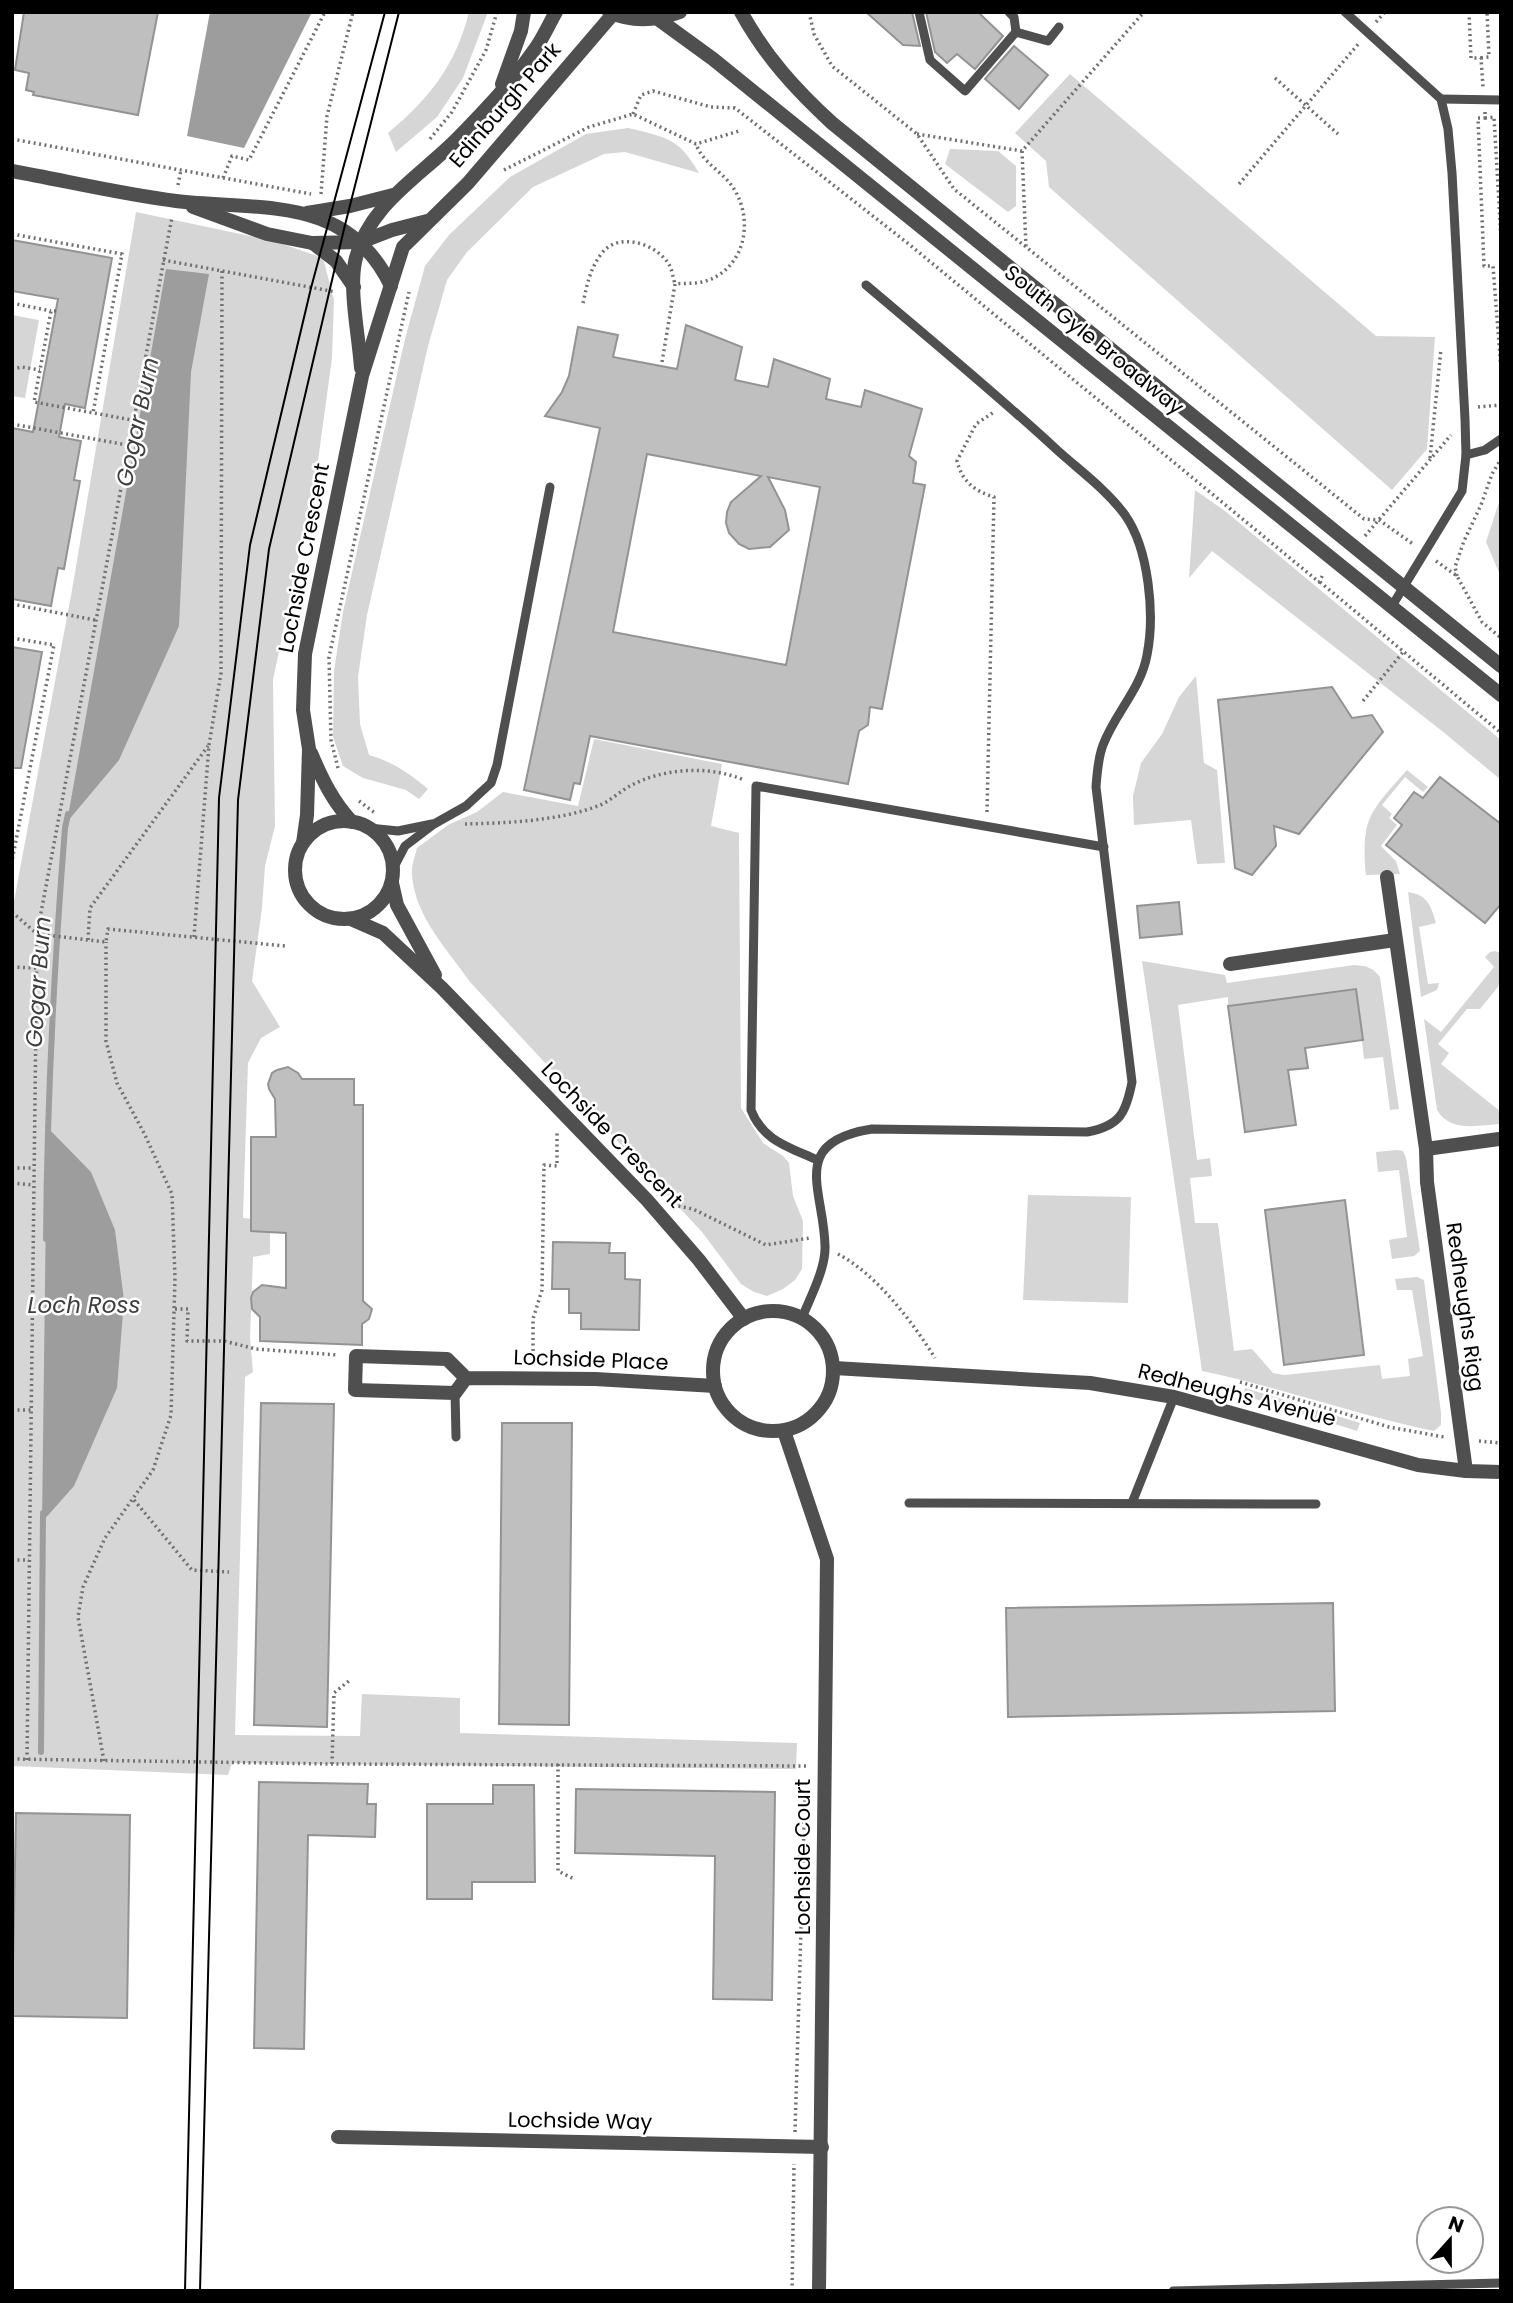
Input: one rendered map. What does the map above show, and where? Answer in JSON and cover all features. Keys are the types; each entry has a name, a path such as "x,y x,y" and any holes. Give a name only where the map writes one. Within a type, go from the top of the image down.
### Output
{"street":[{"path":"498,96 521,31 524,12"},
{"name":"Edinburgh Park","path":"305,214 393,195 413,181 498,96 535,49 556,12"},
{"path":"611,13 635,20 658,19 680,12"},
{"name":"South Gyle Broadway","path":"741,12 754,36 793,87 832,123 1501,666"},
{"name":"Edinburgh Park","path":"427,221 468,183 611,13"},
{"name":"South Gyle Broadway","path":"658,19 722,66 1501,695"},
{"path":"12,171 175,201 305,214 344,229 361,242 375,256 391,286"},
{"name":"Lochside Crescent","path":"362,376 354,287 355,264 361,242 371,223 393,195"},
{"path":"175,201 267,234 313,243 361,242 427,221"},
{"name":"Lochside Crescent","path":"427,221 404,247 362,376 305,654 303,710 309,749 307,815 303,844 296,865 297,883 305,899 313,907 328,916 351,919 383,933 442,988 647,1200 699,1259 744,1319"},
{"path":"313,243 336,261 354,287"},
{"name":"Lochside Crescent","path":"309,749 324,783 339,808 352,822"},
{"path":"303,844 313,833 328,824 352,822 369,828"},
{"name":"Lochside Crescent","path":"369,828 389,850 397,905 442,988"},
{"path":"351,919 367,914 377,907 387,894 392,876"},
{"name":"Redheughs Rigg","path":"1387,877 1426,1149 1427,1182 1466,1471"},
{"path":"1230,964 1395,940"},
{"path":"1426,1149 1499,1139"},
{"path":"772,1311 788,1313 802,1318 824,1339 834,1368 831,1390 821,1409 811,1419 784,1431 769,1432 740,1422 725,1406 715,1386 713,1370 718,1348 731,1328 744,1319 772,1311"},
{"path":"356,1356 447,1359 466,1378 454,1393 355,1390 356,1356"},
{"name":"Redheughs Avenue","path":"834,1368 1090,1384 1174,1397 1418,1465 1501,1472"},
{"name":"Lochside Place","path":"466,1378 533,1377 715,1386"},
{"name":"Lochside Court","path":"784,1431 827,1559 819,2291"},
{"name":"Lochside Way","path":"338,2137 822,2147"}],"lane":[{"path":"919,12 930,60 965,91 1016,32 1014,17 1009,12"},
{"path":"1345,12 1440,99 1448,129 1452,173 1465,419 1466,455 1462,491 1392,607"},
{"path":"1016,32 1048,41 1059,27"},
{"path":"1440,99 1501,100"},
{"path":"802,1318 817,1283 826,1248 816,1176 817,1160 836,1141 852,1132 872,1129 1087,1132 1104,1129 1116,1122 1124,1110 1129,1096 1132,1068 1097,797 1099,759 1111,727 1139,682 1147,654 1149,610 1146,566 1125,516 1105,493 1007,404 866,285"},
{"path":"1466,455 1485,450 1501,439"},
{"path":"392,876 405,846 434,824 466,806 491,783 497,765 550,487"},
{"path":"817,1160 773,1140 757,1125 751,1110 756,786 1104,847"},
{"path":"369,828 398,831 434,824"},
{"path":"454,1393 456,1437"},
{"path":"1132,1503 1174,1397"},
{"path":"909,1503 1316,1504"},
{"path":"1172,2291 1501,2283"}],"path":[{"path":"223,178 232,156 249,160 325,12"},
{"path":"321,194 327,116 353,12"},
{"path":"428,141 452,111 486,50 497,12"},
{"path":"808,12 814,34 832,66 917,134 954,189 1364,519 1379,520 1457,576"},
{"path":"1026,247 1022,151 1144,12"},
{"path":"1238,184 1385,12"},
{"path":"1469,12 1471,58 1489,57 1487,12"},
{"path":"1481,58 1485,118"},
{"path":"1275,78 1338,134"},
{"path":"633,114 641,95 653,91 711,107 735,108 910,244 1501,733"},
{"path":"497,176 508,167 589,127 633,114 696,144 739,131"},
{"path":"1501,238 1494,117 1478,118 1484,266 1501,265"},
{"path":"917,134 1022,151"},
{"path":"12,139 289,190"},
{"path":"675,284 704,282 723,272 739,253 746,231 744,213 734,189 700,157 696,144"},
{"path":"27,1759 37,934 181,170"},
{"path":"12,234 122,254 93,413"},
{"path":"583,303 590,272 603,250 615,243 632,241 651,247 668,263 675,284 662,362"},
{"path":"163,260 338,292"},
{"path":"1493,267 1501,369"},
{"path":"194,937 209,745 221,673 222,271"},
{"path":"341,778 331,740 329,657 410,288"},
{"path":"12,303 53,311 34,402 133,420"},
{"path":"1430,460 1441,349"},
{"path":"12,369 22,367 40,370"},
{"path":"986,827 993,497 983,494 960,475 957,461 976,424 1007,404"},
{"path":"1355,547 1476,407 1501,405"},
{"path":"12,424 128,445"},
{"path":"1501,459 1492,474 1455,567 1457,576 1482,622 1501,638"},
{"path":"1319,582 1331,559"},
{"path":"12,604 95,620"},
{"path":"12,638 54,646 12,861"},
{"path":"1363,701 1403,652"},
{"path":"88,940 90,908 209,745"},
{"path":"434,824 495,823 559,816 600,806 631,785 671,772 726,773 756,786"},
{"path":"353,794 380,815"},
{"path":"12,912 37,934 106,942"},
{"path":"104,1761 78,1617 83,1587 106,1538 153,1470 171,1415 175,1309 172,1194 145,1133 117,1083 106,1041 108,929 285,946"},
{"path":"12,967 36,968"},
{"path":"533,1377 533,1319 542,1290 544,1165 557,1166 557,1131"},
{"path":"12,1168 34,1168"},
{"path":"12,1184 33,1185"},
{"path":"647,1200 692,1209 766,1245 809,1238 850,1262 891,1299 919,1333 935,1359"},
{"path":"175,1309 188,1309 187,1341 224,1341 257,1349 356,1356"},
{"path":"1240,1382 1389,1427 1462,1440 1501,1443"},
{"path":"12,1410 31,1410"},
{"path":"134,1500 192,1570 229,1572"},
{"path":"12,1560 29,1560"},
{"path":"332,1764 334,1693 350,1680"},
{"path":"12,1759 332,1764 824,1766"},
{"path":"558,1764 558,1871 574,1879"},
{"path":"792,2291 806,1780"}],"shaded area":[{"path":"469,12 488,12 463,78 437,117 396,152 388,133 416,107 439,80 457,48"},
{"path":"1070,74 1376,336 1435,337 1427,449 1392,490 1049,187 1046,161 1015,133"},
{"path":"628,128 662,137 678,146 699,173 625,152 604,154 533,187 467,252 447,280 428,346 367,615 358,677 360,724 369,755 400,769 428,789 419,799 406,790 363,778 343,766 333,737 334,671 343,612 405,339 425,266 449,235 510,177 586,134"},
{"path":"950,149 998,151 1016,166 1016,206 1008,212 945,164"},
{"path":"136,212 274,241 323,258 334,300 332,358 317,468 273,680 275,826 265,866 252,981 280,1027 261,1038 248,1063 243,1218 270,1220 270,1254 253,1257 250,1337 253,1372 245,1377 235,1735 360,1736 362,1694 460,1698 460,1733 797,1743 796,1769 232,1763 228,1775 12,1766 12,912 72,590"},
{"path":"12,315 39,320 25,398 12,396"},
{"path":"1195,490 1225,511 1501,740 1501,780 1212,551 1189,578"},
{"path":"1501,496 1501,577 1486,542"},
{"path":"1196,676 1204,763 1217,770 1225,863 1197,864 1191,820 1134,825 1133,796 1141,763 1162,734 1179,697"},
{"path":"594,739 722,764 711,826 739,833 741,1108 763,1143 789,1163 793,1196 803,1221 802,1269 795,1280 767,1296 741,1284 702,1232 470,982 426,919 414,890 412,872 417,848 448,825 477,812 503,792 578,806"},
{"path":"1407,770 1428,787 1423,792 1405,777 1382,805 1392,814 1389,818 1397,825 1381,846 1396,861 1400,874 1366,875 1365,840 1371,816 1376,806"},
{"path":"1408,892 1415,893 1428,902 1436,923 1419,927 1428,984 1439,983 1437,990 1421,997"},
{"path":"1495,951 1501,953 1501,983 1480,1009 1467,1009 1438,1044 1449,1053 1441,1064 1501,1112 1501,1124 1457,1125 1449,1122 1437,1110 1424,1019 1441,1032 1494,967 1485,957"},
{"path":"1142,961 1225,975 1227,983 1354,965 1369,968 1380,977 1399,1109 1390,1110 1383,1057 1364,1059 1356,989 1228,1006 1228,997 1178,1005 1197,1160 1210,1158 1212,1176 1190,1178 1195,1223 1218,1223 1234,1351 1252,1349 1273,1373 1284,1375 1380,1365 1382,1379 1410,1376 1408,1359 1423,1356 1412,1290 1397,1290 1395,1279 1417,1277 1424,1280 1441,1413 1441,1425 1434,1431 1202,1371"},
{"path":"1403,1151 1406,1158 1420,1251 1414,1256 1392,1259 1389,1240 1407,1237 1399,1170 1378,1172 1376,1152"},
{"path":"1028,1195 1131,1197 1128,1303 1023,1300"},
{"path":"1245,1388 1360,1423 1357,1431 1243,1395"}],"water":[{"path":"210,12 312,12 244,148 187,136"},
{"path":"166,269 209,274 191,372 179,626 119,760 67,822"},
{"name":"Loch Ross","path":"47,1127 91,1172 115,1230 124,1300 117,1388 74,1486 42,1522"}],"building":[{"path":"24,12 158,12 138,115 33,95 34,92 26,90 29,73 15,70"},
{"path":"866,12 912,12 920,46 903,45"},
{"path":"926,12 978,12 1003,36 975,69 957,54 947,63 935,52"},
{"path":"1014,46 1048,75 1019,109 985,79"},
{"path":"12,240 112,258 85,408 65,404 59,437 81,441 74,480 80,481 64,569 58,568 51,606 12,599 12,428 33,432 58,299 12,291"},
{"path":"686,325 742,347 735,380 768,387 774,359 830,379 826,399 861,407 865,390 922,409 909,456 916,462 913,483 925,485 882,709 870,707 868,725 859,731 848,784 590,736 580,784 574,783 570,800 524,790 600,428 545,416 562,392 569,376 578,327 618,335 613,357 677,369","holes":["647,454 761,476 731,502 727,512 729,533 739,544 749,549 770,547 789,530 785,510 768,477 820,487 786,665 613,632"]},
{"path":"12,647 42,652 21,768 12,768"},
{"path":"1332,687 1352,718 1372,715 1383,732 1299,834 1274,826 1276,846 1252,875 1235,868 1218,700"},
{"path":"1440,777 1501,824 1501,904 1485,923 1386,845 1402,825 1394,818 1414,792 1423,798"},
{"path":"1179,902 1182,934 1140,938 1137,906"},
{"path":"1356,989 1363,1040 1305,1048 1308,1068 1288,1070 1296,1125 1245,1132 1228,1006"},
{"path":"288,1067 302,1079 354,1079 354,1105 363,1105 363,1301 372,1309 369,1319 362,1324 362,1345 260,1341 260,1317 252,1309 251,1298 253,1292 262,1285 286,1288 286,1233 251,1231 251,1137 276,1137 275,1099 268,1084 272,1073"},
{"path":"1345,1200 1364,1355 1284,1365 1265,1210"},
{"path":"553,1242 610,1243 609,1253 625,1253 625,1279 640,1280 639,1330 581,1329 581,1313 569,1313 569,1289 552,1289"},
{"path":"261,1403 334,1404 327,1727 254,1725"},
{"path":"502,1423 572,1423 569,1725 499,1724"},
{"path":"1333,1603 1335,1711 1008,1717 1006,1608"},
{"path":"259,1782 368,1784 367,1804 376,1804 375,1837 308,1835 304,2049 254,2048"},
{"path":"493,1785 534,1785 535,1882 472,1882 472,1899 427,1899 427,1804 493,1804"},
{"path":"576,1789 775,1792 772,2000 713,1999 715,1856 575,1853"},
{"path":"16,1813 130,1815 127,2018 12,2016"}],"waterway":[{"name":"Gogar Burn","path":"46,1239 52,1034 61,880 68,814"},
{"name":"Gogar Burn","path":"41,1752 43,1513"}],"tram line":[{"path":"185,2291 219,798 250,545 311,288 385,12"},
{"path":"200,2291 238,800 269,549 344,229 399,12"}]}
